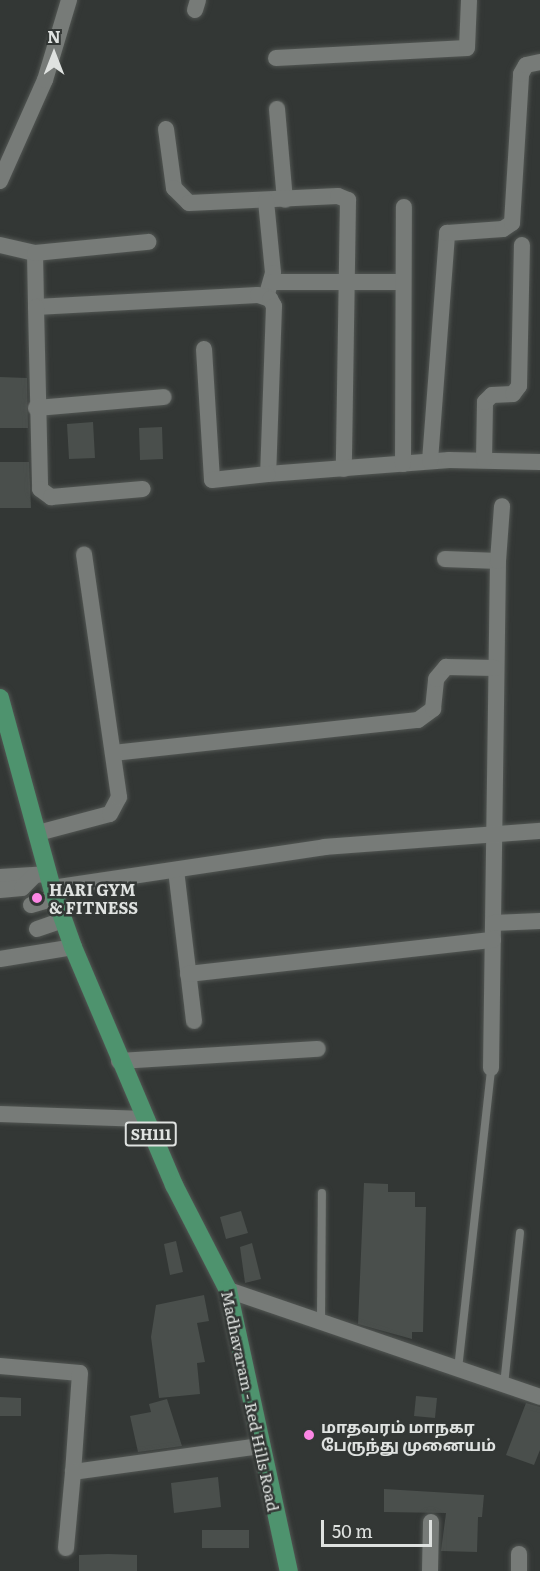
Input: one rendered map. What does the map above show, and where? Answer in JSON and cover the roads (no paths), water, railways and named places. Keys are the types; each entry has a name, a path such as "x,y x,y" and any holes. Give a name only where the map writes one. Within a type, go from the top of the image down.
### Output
{"main road":[{"name":"Madhavaram - Red Hills Road","path":"0,698 38,833 48,884 144,1119 228,1290 289,1571"}],"street":[{"path":"0,181 45,80 69,0"},
{"path":"276,58 467,48 469,0"},
{"path":"430,461 447,233 503,229 512,223 521,74 526,65 540,62"},
{"path":"277,109 285,200"},
{"path":"166,129 174,188 189,203 338,196 348,200 345,469"},
{"path":"266,201 268,288 274,306 268,474"},
{"path":"403,464 405,207"},
{"path":"0,245 35,253 148,242"},
{"path":"484,460 485,402 492,395 513,394 519,386 522,245"},
{"path":"35,253 36,408 39,479 44,495 143,489"},
{"path":"36,307 346,282 403,282"},
{"path":"204,349 212,480 430,461 540,462"},
{"path":"36,408 164,397"},
{"path":"491,1068 495,668 502,506"},
{"path":"38,833 110,814 119,797 84,555"},
{"path":"445,559 498,561"},
{"path":"113,753 418,720 433,709 436,679 441,670 495,668"},
{"path":"0,890 176,870 359,843 540,831"},
{"path":"176,870 194,1021"},
{"path":"0,877 48,884"},
{"path":"31,905 48,884"},
{"path":"38,929 63,920"},
{"path":"493,923 540,921"},
{"path":"188,974 493,940"},
{"path":"0,959 73,947"},
{"path":"119,1061 318,1049"},
{"path":"1,1111 144,1119"},
{"path":"228,1290 540,1397"},
{"path":"0,1366 80,1373 66,1548"},
{"path":"73,1472 261,1446"},
{"path":"429,1571 431,1522"}],"lane":[{"path":"458,1369 491,1068"},
{"path":"321,1321 322,1193"},
{"path":"504,1385 520,1233"}],"place":[{"name":"HARI GYM & FITNESS","path":"37,898"},
{"name":"மாதவரம் மாநகர பேருந்து முனையம்","path":"309,1435"}]}
